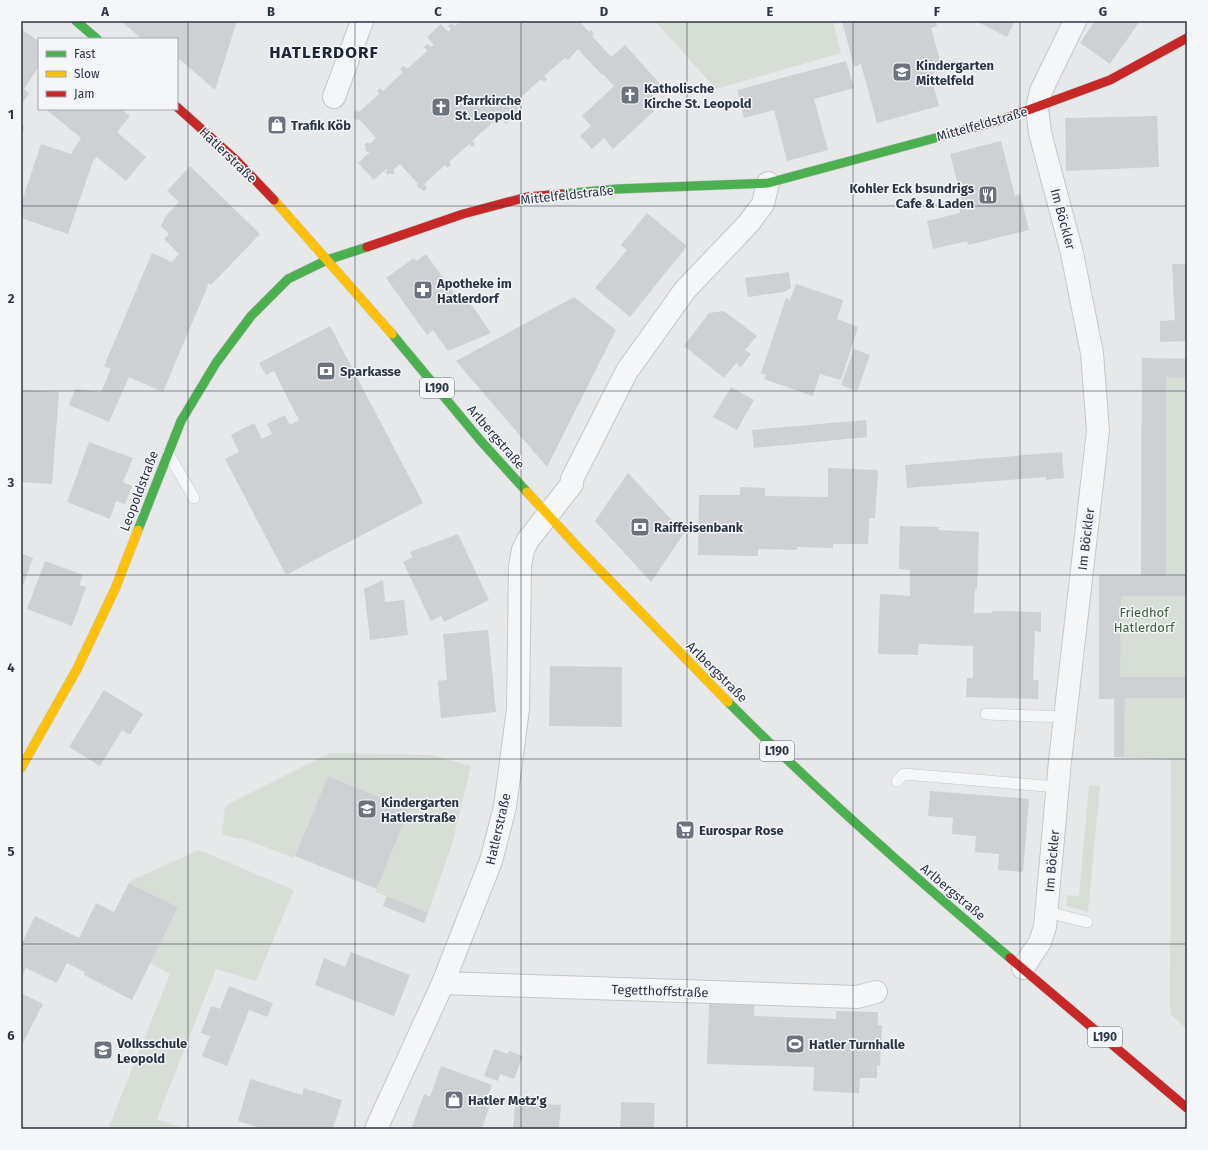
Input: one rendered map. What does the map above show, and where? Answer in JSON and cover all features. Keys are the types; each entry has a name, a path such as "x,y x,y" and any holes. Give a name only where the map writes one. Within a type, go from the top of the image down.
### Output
{"street":[{"path":"76,21 96,38"},
{"path":"334,97 362,21"},
{"path":"1037,108 1041,91 1075,21"},
{"name":"Mittelfeldstraße","path":"327,260 463,214 527,197 617,190 768,183 994,122 1037,108 1110,80 1187,38"},
{"name":"Hatlerstraße","path":"178,108 236,160 278,204"},
{"name":"Im Böckler","path":"1023,968 1040,942 1045,927 1065,717 1098,430 1092,353 1072,253 1040,133 1037,108"},
{"path":"549,515 572,484 572,479 627,371 685,290 748,224 763,204 768,183"},
{"name":"Arlbergstraße","path":"278,204 380,320 480,440 690,664 781,755 906,870 1187,1108"},
{"name":"Leopoldstraße","path":"21,768 77,669 115,589 181,421 200,388 251,316 283,283 327,260"},
{"name":"Hatlerstraße","path":"376,1129 443,983 491,861 505,807 518,709 520,566 523,550 528,540 549,515"},
{"name":"Tegetthoffstraße","path":"443,983 857,997 876,992"}],"lane":[{"path":"168,453 194,498"},
{"path":"986,714 1065,717"},
{"path":"897,781 904,774 1058,787"},
{"path":"1047,912 1087,922"}],"green space":[{"path":"655,21 833,21 841,53 716,89"},
{"name":"Friedhof Hatlerdorf","path":"1142,358 1187,359 1187,1029 1170,1014 1171,760 1114,757 1114,699 1099,699 1099,575 1141,575"},
{"name":"Kindergarten Hatlerstraße","path":"330,753 431,755 471,766 452,844 428,913 376,892 409,809 328,776 294,858 247,840 222,835 225,806"},
{"path":"1089,785 1100,786 1088,912 1066,906 1067,895 1079,896"},
{"path":"199,850 294,890 256,981 216,969 157,1119 185,1129 108,1129 170,974 150,963 178,907 128,882"}],"building":[{"path":"121,21 237,21 215,90 178,58 178,38 141,38"},
{"name":"Pfarrkirche St. Leopold","path":"460,21 579,21 589,32 591,30 594,34 592,36 611,57 625,45 663,87 646,102 654,111 613,149 604,138 592,149 580,136 591,126 582,116 614,86 578,49 568,60 565,58 544,76 547,79 544,82 541,79 520,98 523,101 520,104 517,101 514,103 520,111 506,124 499,116 496,119 499,122 496,125 493,122 472,141 475,144 472,147 469,144 449,162 451,165 447,168 445,165 424,184 427,188 424,191 416,186 418,184 400,164 393,170 395,172 392,175 390,173 388,175 385,172 388,170 386,169 374,180 358,163 370,152 367,152 364,145 368,142 370,144 376,138 359,119 357,121 353,117 355,115 353,113 356,110 359,112 379,94 377,91 380,88 383,91 403,72 400,69 404,66 407,69 427,51 424,47 428,44 431,47 434,45 427,37 441,24 448,32 451,29 448,26 452,23 454,26"},
{"name":"Kindergarten Mittelfeld","path":"842,21 936,21 937,26 931,28 941,64 931,77 939,106 877,123 861,64 854,67"},
{"path":"976,21 1015,21 1007,37"},
{"path":"1095,21 1140,21 1110,64 1080,43"},
{"path":"21,29 38,40 38,68 24,89 29,93 21,106"},
{"path":"846,61 854,88 814,99 828,150 787,161 774,110 744,118 737,90"},
{"path":"1185,75 1187,75 1187,91 1186,91"},
{"path":"122,110 130,116 117,132 146,157 126,181 97,157 93,161 68,234 21,218 21,204 41,144 71,154 81,138 48,111"},
{"name":"Trafik Köb","path":"268,116 285,116 286,133 269,133"},
{"path":"1157,116 1159,167 1066,171 1065,118"},
{"path":"21,126 24,127 22,138 21,138"},
{"name":"Kohler Eck bsundrigs Cafe & Laden","path":"1001,141 1015,196 1020,194 1029,230 968,245 967,241 933,249 927,221 960,213 958,203 962,202 950,154"},
{"path":"190,166 260,234 211,285 209,283 163,392 129,377 109,422 69,405 75,389 101,392 111,369 104,366 152,253 172,262 179,254 164,239 169,234 161,226 165,217 179,202 167,191"},
{"path":"647,213 687,246 630,317 595,288 627,250 621,245"},
{"name":"Apotheke im Hatlerdorf","path":"426,254 460,301 466,297 491,333 448,351 433,330 427,335 386,278 414,258 416,261"},
{"path":"1172,264 1187,264 1187,341 1160,342 1160,321 1175,320"},
{"path":"789,272 791,288 784,292 748,297 745,278"},
{"path":"796,284 843,300 837,319 858,327 841,380 820,374 813,396 764,379 766,375 761,373 786,298 790,300"},
{"path":"574,297 616,330 547,467 456,361"},
{"path":"724,311 757,336 745,350 751,354 741,367 736,363 724,378 684,346 709,313"},
{"path":"330,326 423,503 286,575 225,459 239,452 231,435 254,423 262,439 272,434 267,424 285,415 290,425 299,420 274,371 266,375 259,363"},
{"path":"854,349 870,355 857,391 841,385"},
{"path":"1142,358 1187,359 1187,378 1166,377 1166,576 1187,576 1187,596 1121,596 1120,677 1187,677 1187,698 1125,698 1124,757 1114,757 1114,699 1099,699 1099,575 1141,575"},
{"path":"731,387 754,400 737,430 713,417"},
{"path":"21,390 59,392 52,484 21,482"},
{"path":"866,420 867,437 754,448 752,430"},
{"path":"89,442 133,458 123,482 132,486 125,504 116,501 110,519 67,502"},
{"path":"1062,452 1064,478 1046,480 1046,477 907,488 905,465"},
{"path":"828,468 878,470 875,518 869,518 868,544 833,544 833,548 797,547 797,550 758,549 758,556 698,555 699,495 740,495 740,487 765,488 765,496 828,497"},
{"name":"Raiffeisenbank","path":"628,473 684,533 651,582 595,521"},
{"path":"900,526 939,527 939,530 979,532 977,589 975,589 974,613 992,613 992,611 1041,612 1041,632 1035,631 1033,680 1039,680 1038,699 966,697 967,678 973,678 973,646 919,644 918,655 878,654 880,594 910,596 910,570 899,569"},
{"path":"458,534 489,600 444,622 441,616 431,621 403,562 413,557 410,552"},
{"path":"21,553 33,558 23,585 21,584"},
{"path":"45,561 83,575 79,585 86,587 72,626 27,609"},
{"path":"383,580 385,602 404,600 408,635 370,640 364,589"},
{"path":"488,630 496,712 441,718 438,681 447,680 443,634"},
{"path":"550,666 622,667 622,727 549,726"},
{"path":"104,690 143,714 130,735 122,730 100,766 69,747"},
{"path":"328,776 409,809 377,889 295,856"},
{"path":"930,791 1029,799 1023,872 998,870 999,854 975,852 976,836 952,834 953,818 928,816"},
{"path":"129,883 178,907 132,1000 84,975 85,972 67,963 57,983 26,968 21,978 21,945 35,916 79,938 96,903 114,912"},
{"path":"387,896 428,913 424,923 383,906"},
{"path":"351,952 410,975 394,1016 315,985 324,958 345,967"},
{"path":"229,986 273,1003 267,1017 249,1010 227,1066 202,1056 210,1036 201,1033 211,1006 220,1009"},
{"path":"21,993 43,1004 21,1047"},
{"name":"Hatler Turnhalle","path":"709,1003 754,1004 754,1016 836,1019 836,1011 878,1012 878,1025 882,1025 880,1066 877,1065 877,1078 860,1078 859,1093 813,1091 814,1067 707,1064"},
{"path":"494,1049 508,1054 509,1051 523,1056 514,1079 500,1074 498,1081 484,1076"},
{"name":"Hatler Metz'g","path":"441,1066 492,1085 485,1103 490,1105 482,1129 411,1129 424,1094 430,1097"},
{"path":"250,1079 302,1095 304,1088 342,1100 333,1129 264,1129 238,1121"},
{"path":"515,1102 561,1105 559,1129 513,1129"},
{"path":"621,1102 655,1103 654,1129 620,1129"}],"traffic: fast":[{"path":"76,21 96,38"},
{"path":"562,194 617,189 768,183 950,134"},
{"path":"138,530 181,421 216,363 251,316 288,279 327,260 367,247"},
{"path":"392,334 480,440 527,492"},
{"path":"728,702 866,833 1010,958"}],"traffic: slow":[{"path":"274,200 392,334"},
{"path":"527,492 584,554 728,702"},
{"path":"21,768 77,669 115,589 138,530"}],"traffic: jam":[{"path":"950,134 1001,120 1110,80 1187,38"},
{"path":"178,108 236,160 274,200"},
{"path":"367,247 463,214 527,197 562,194"},
{"path":"1010,958 1187,1108"}],"place":[{"name":"Kindergarten Mittelfeld","path":"902,72"},
{"name":"Katholische Kirche St. Leopold","path":"630,95"},
{"name":"Pfarrkirche St. Leopold","path":"441,107"},
{"name":"Trafik Köb","path":"277,125"},
{"name":"Kohler Eck bsundrigs Cafe & Laden","path":"988,195"},
{"name":"Apotheke im Hatlerdorf","path":"423,290"},
{"name":"Sparkasse","path":"326,371"},
{"name":"Raiffeisenbank","path":"640,527"},
{"name":"Kindergarten Hatlerstraße","path":"367,809"},
{"name":"Eurospar Rose","path":"685,830"},
{"name":"Hatler Turnhalle","path":"795,1044"},
{"name":"Volksschule Leopold","path":"103,1050"},
{"name":"Hatler Metz'g","path":"454,1100"}],"district":[{"name":"HATLERDORF","path":"324,52"}]}
